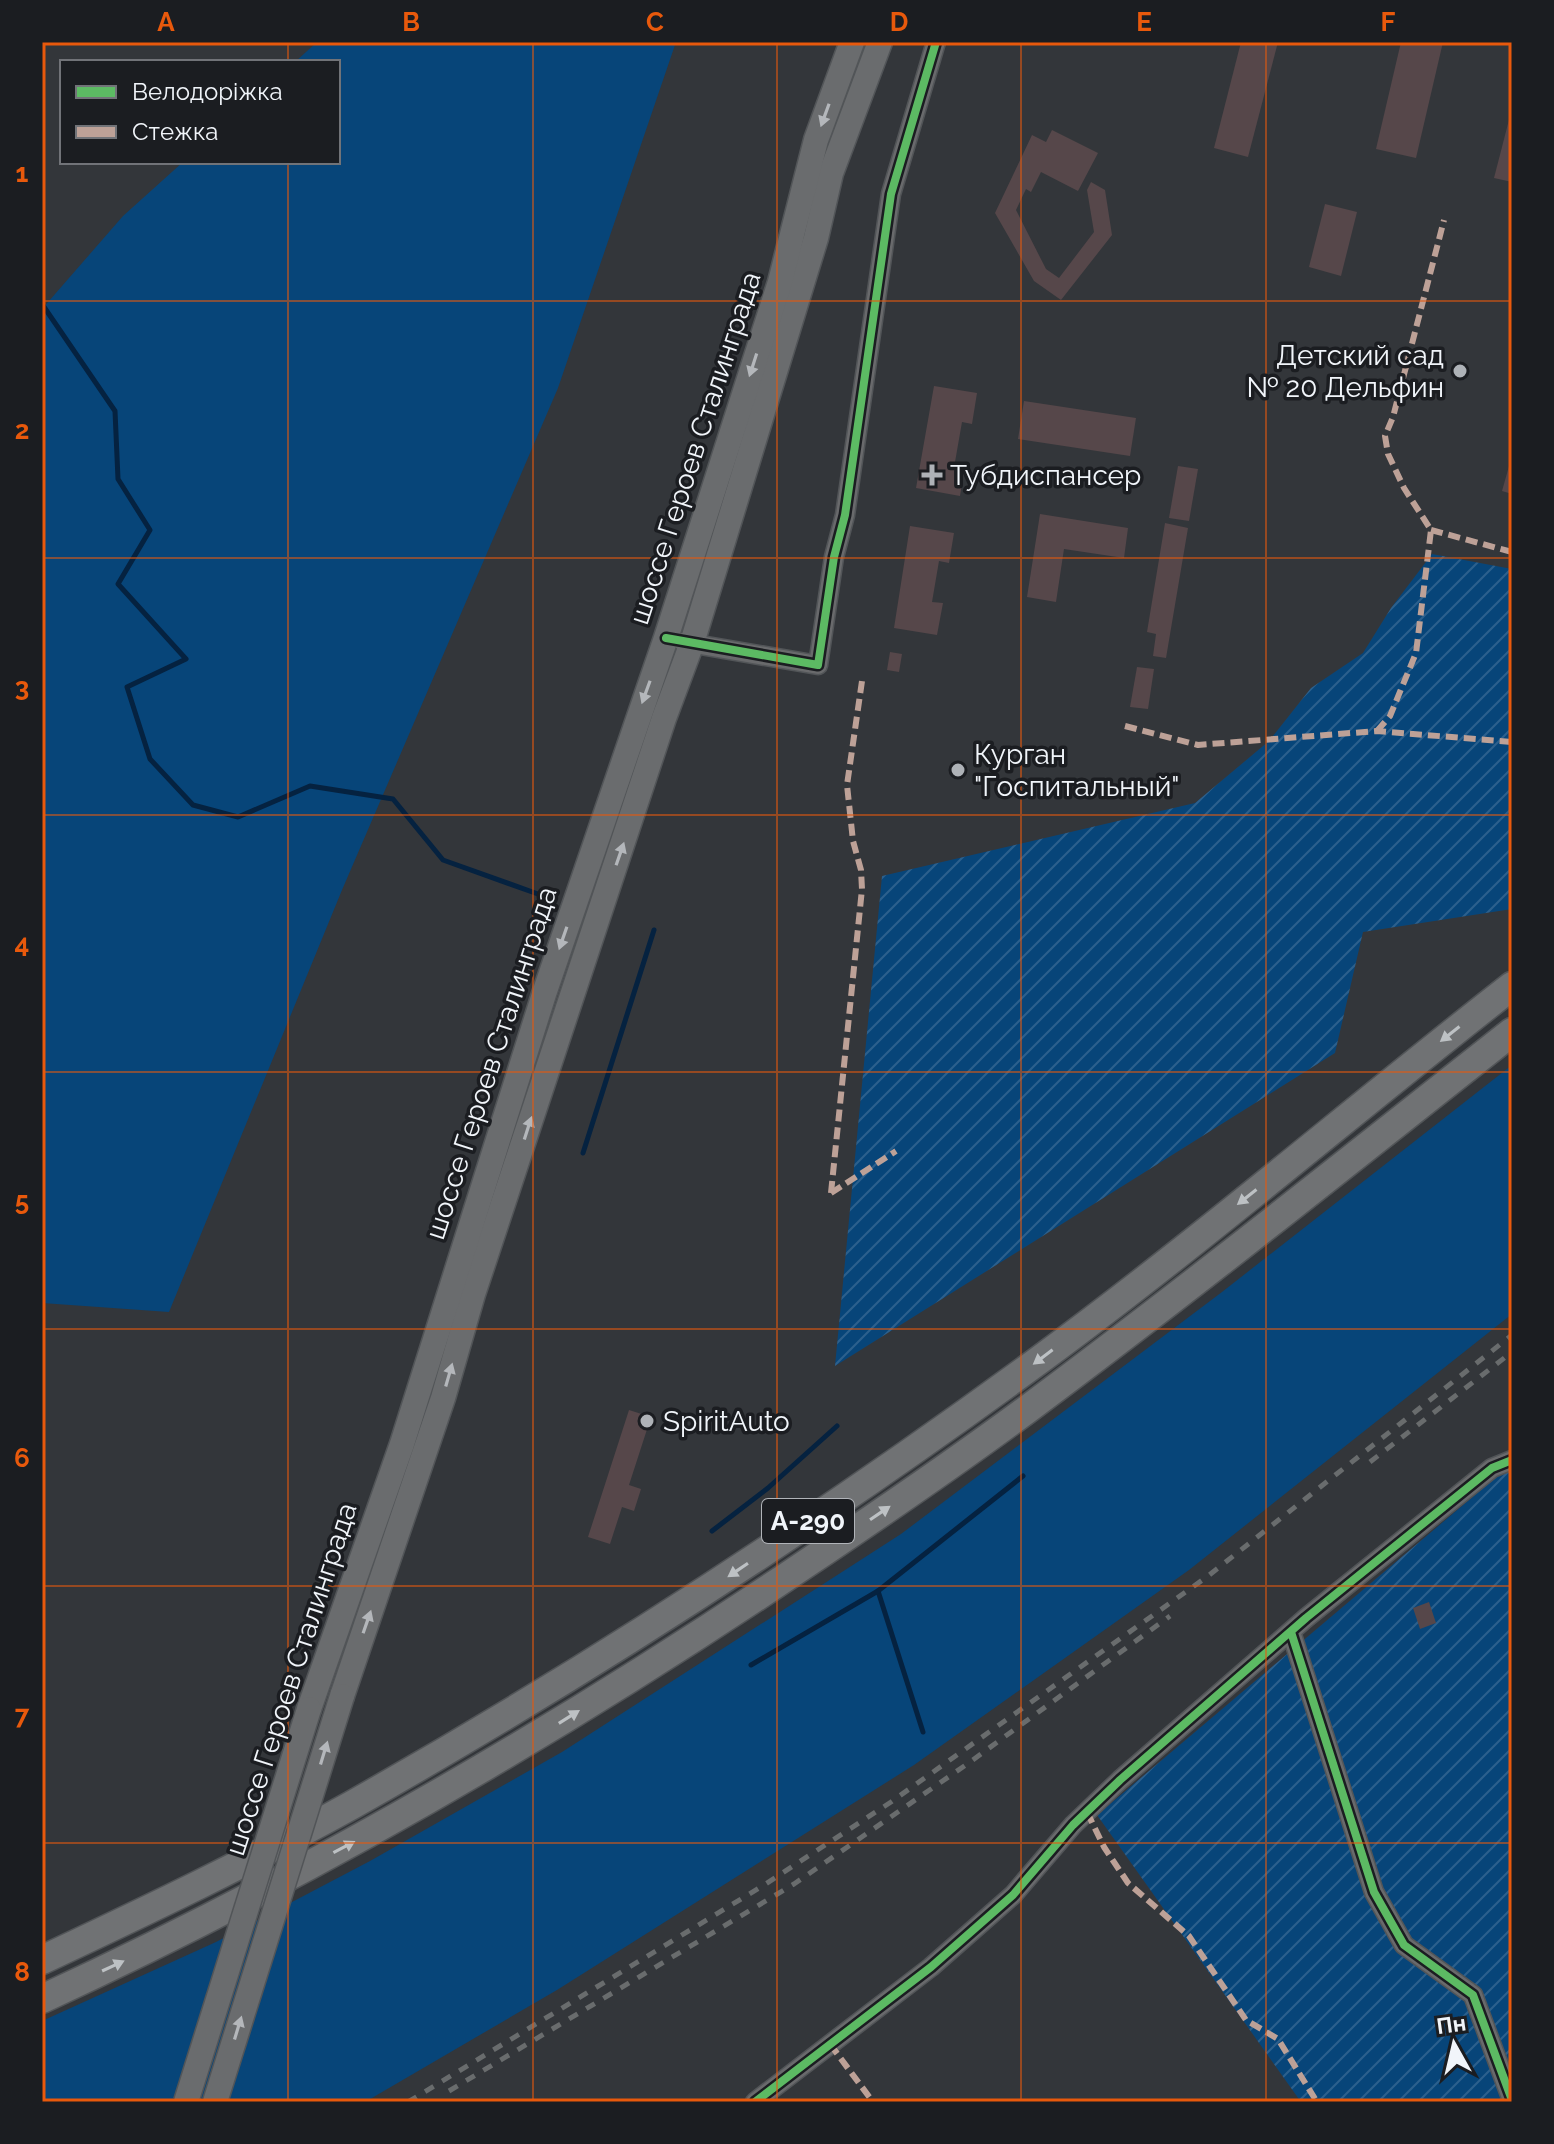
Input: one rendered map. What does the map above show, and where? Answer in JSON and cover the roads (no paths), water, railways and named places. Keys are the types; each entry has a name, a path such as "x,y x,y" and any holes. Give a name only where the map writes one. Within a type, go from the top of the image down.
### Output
{"highway":[{"name":"А-290","path":"42,1960 153,1908 349,1806 523,1705 709,1589 1039,1360 1512,986"},
{"name":"А-290","path":"42,1999 148,1949 382,1827 679,1649 895,1504 1027,1410 1512,1032"}],"main road":[{"name":"шоссе Героев Сталинграда","path":"186,2102 309,1709 402,1444 545,991 666,638 780,282 816,140 852,42"},
{"name":"шоссе Героев Сталинграда","path":"215,2102 342,1696 443,1398 473,1294 664,718 692,643 795,298 816,238 831,173 880,42"}],"street":[{"path":"666,638 818,665 834,557 845,515 891,194 936,42"},
{"path":"755,2102 931,1967 1013,1895 1073,1825 1120,1780 1291,1632 1492,1468 1512,1460"},
{"path":"1291,1632 1374,1892 1404,1945 1473,1995 1512,2100"}],"waterway":[{"path":"42,304 115,411 118,479 150,530 118,584 186,659 127,687 150,759 193,805 238,817 310,786 393,799 443,860 538,894"},
{"path":"583,1153 654,930"},
{"path":"712,1531 768,1488 837,1426"},
{"path":"751,1665 878,1591 1023,1476"},
{"path":"878,1591 923,1732"}],"railway":[{"path":"408,2102 764,1885 891,1802 1208,1576 1512,1335"},
{"path":"1370,1462 1512,1352"},
{"path":"449,2091 794,1884 970,1762 1170,1616"}],"place":[{"name":"Детский сад № 20 Дельфин","path":"1460,371"},
{"name":"Тубдиспансер","path":"932,475"},
{"name":"Курган \"Госпитальный\"","path":"958,770"},
{"name":"SpiritAuto","path":"647,1421"}]}
